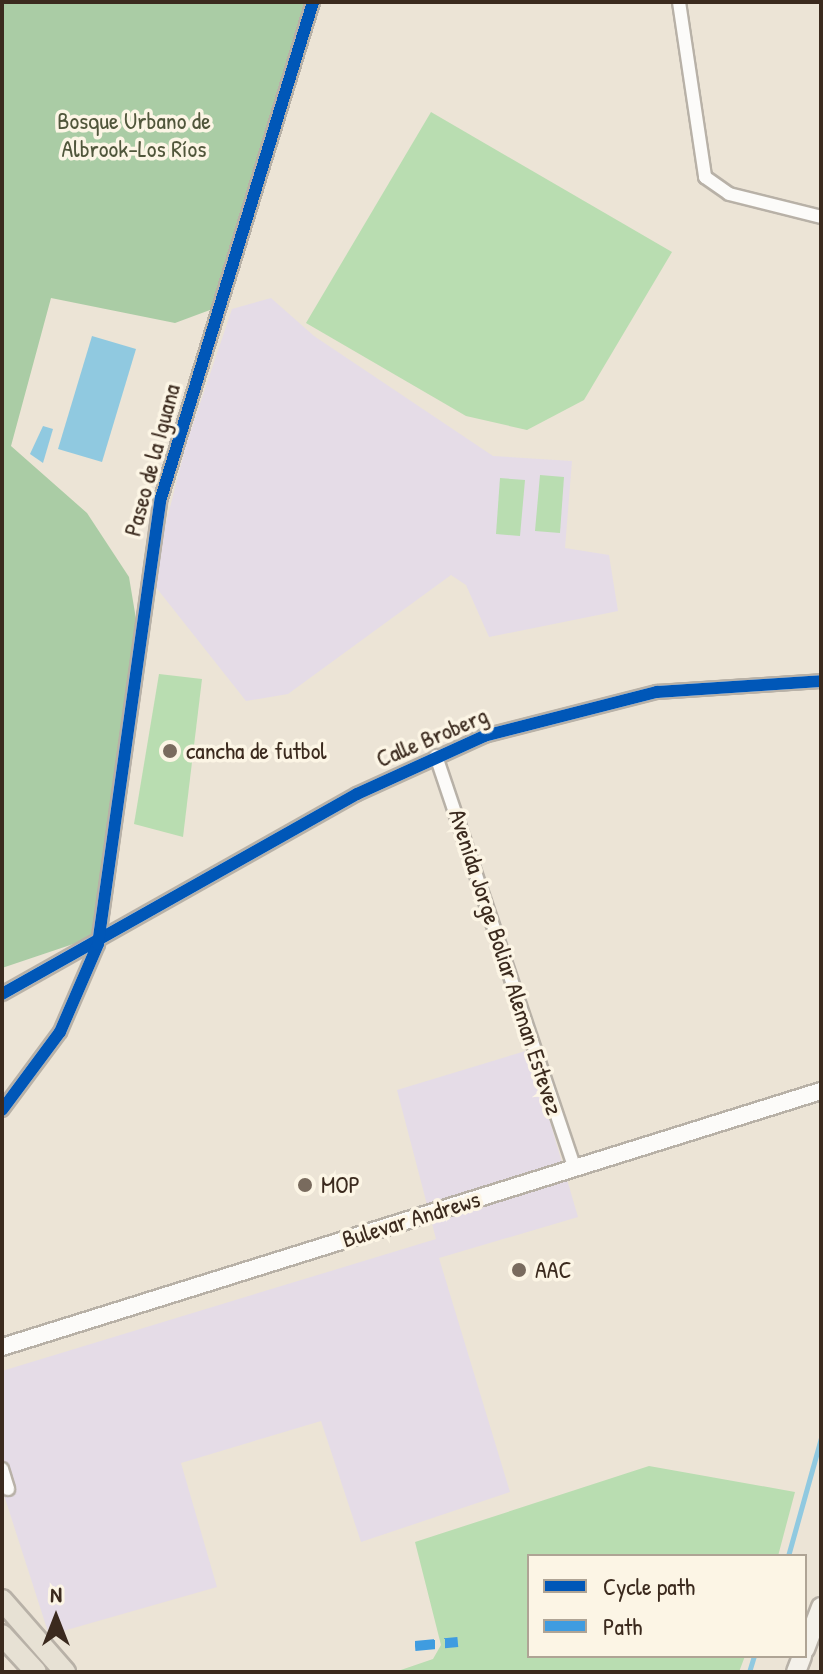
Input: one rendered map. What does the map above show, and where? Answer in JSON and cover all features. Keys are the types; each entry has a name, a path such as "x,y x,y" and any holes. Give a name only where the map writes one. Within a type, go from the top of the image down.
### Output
{"main road":[{"path":"2,1600 65,1672"},
{"path":"807,1644 821,1607"},
{"path":"2,1635 36,1672"}],"street":[{"name":"Paseo de la Iguana","path":"2,1110 60,1032 98,944 161,498 313,2"},
{"path":"679,2 705,177 729,194 821,217"},
{"name":"Calle Broberg","path":"2,994 436,756 617,699 821,681"},
{"name":"Avenida Jorge Boliar Aleman Estevez","path":"436,756 575,1168"},
{"name":"Bulevar Andrews","path":"2,1347 821,1091"},
{"path":"2,1469 8,1489"}],"shaded area":[{"path":"271,298 314,336 493,456 572,461 565,548 609,555 618,611 489,637 466,585 451,575 288,694 246,701 151,581 186,445 232,309"},
{"path":"529,1050 578,1217 439,1258 510,1492 361,1542 321,1421 181,1463 217,1587 49,1635 2,1489 2,1371 436,1239 397,1090"}],"green space":[{"name":"Bosque Urbano de Albrook-Los Ríos","path":"2,2 309,2 218,307 175,323 51,298 11,446 87,513 129,577 138,631 100,935 2,968"},
{"path":"431,112 672,252 584,400 527,430 466,416 306,323"},
{"path":"540,475 564,477 560,533 535,531"},
{"path":"500,478 525,480 520,536 496,534"},
{"name":"cancha de futbol","path":"159,674 202,679 183,837 134,824"},
{"path":"649,1466 795,1492 779,1554 527,1554 527,1658 744,1658 739,1672 395,1672 433,1659 441,1645 415,1542"}],"water":[{"path":"92,336 136,349 102,462 58,449"},
{"path":"43,426 53,429 43,463 30,454"}],"waterway":[{"path":"789,1554 821,1438"},
{"path":"749,1672 753,1658"}],"marked path":[{"path":"415,1646 458,1642"}],"cycle path":[{"path":"2,1110 60,1032 98,944 161,498 313,2"},
{"path":"2,994 357,794 484,736 657,692 821,681"}],"place":[{"name":"cancha de futbol","path":"170,751"},
{"name":"MOP","path":"305,1185"},
{"name":"AAC","path":"519,1270"}]}
